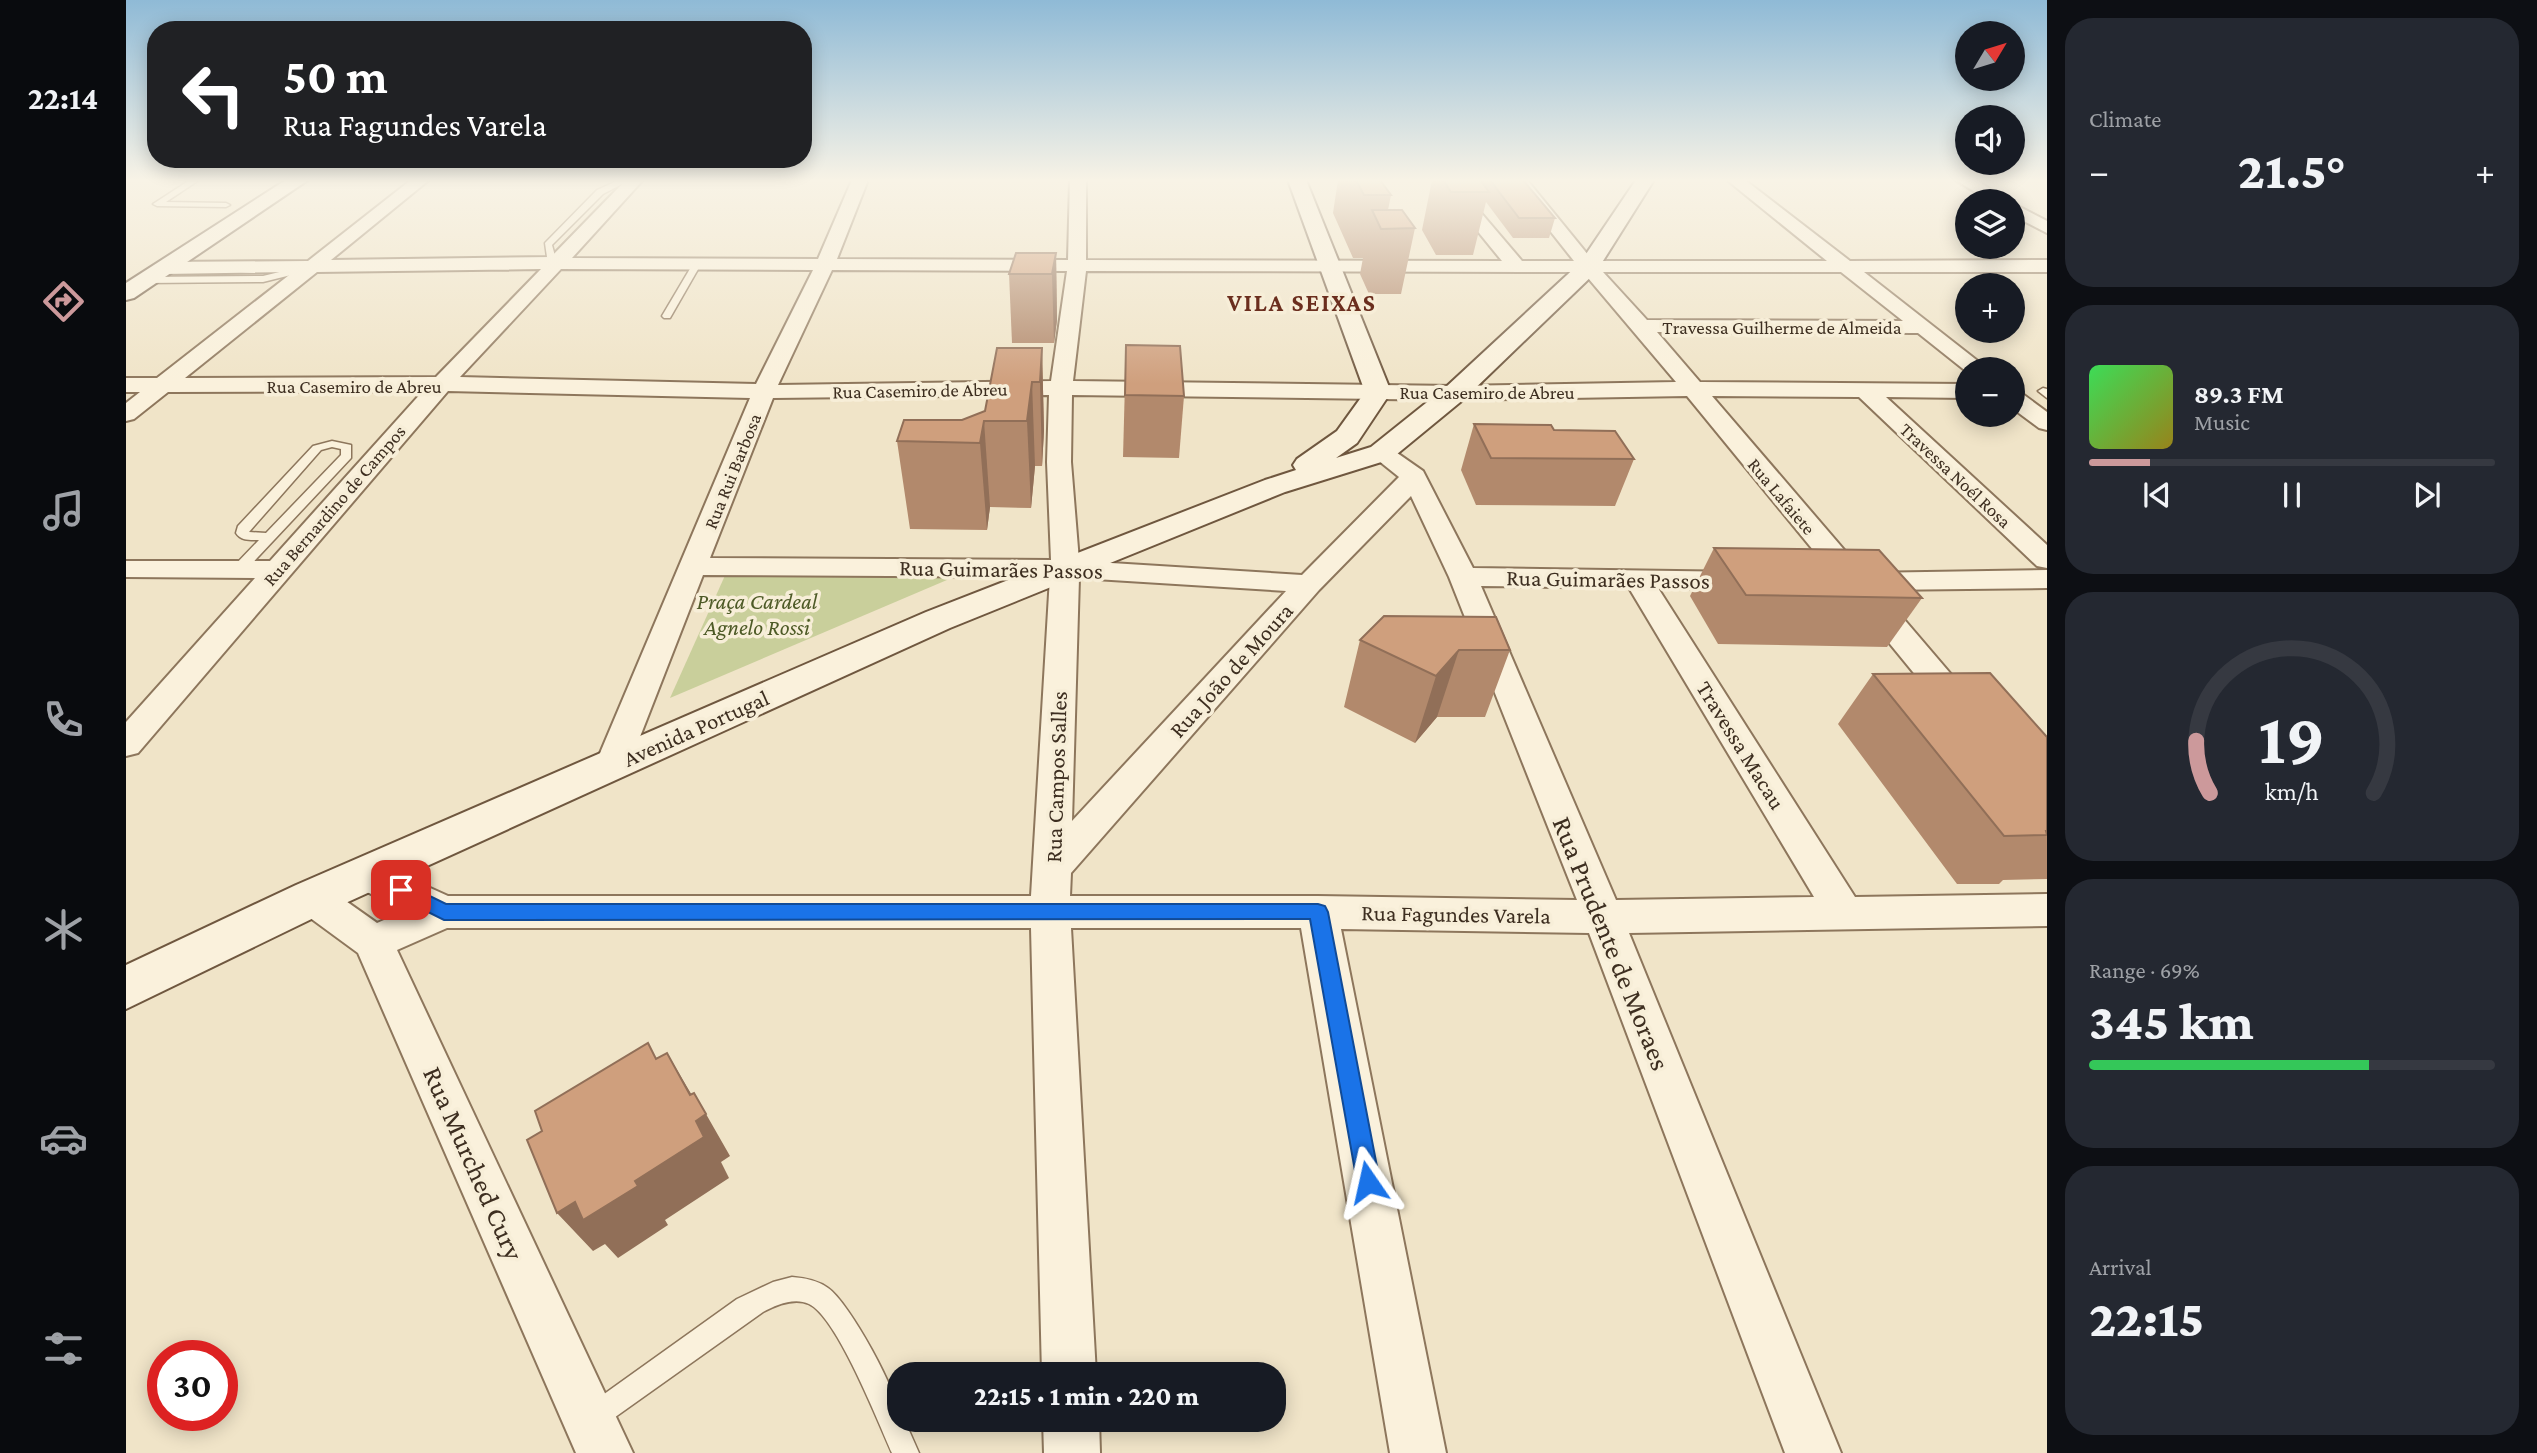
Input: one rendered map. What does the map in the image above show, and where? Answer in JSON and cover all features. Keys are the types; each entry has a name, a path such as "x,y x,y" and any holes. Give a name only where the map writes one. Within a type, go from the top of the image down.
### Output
{"main road":[{"path":"126,293 195,248"},
{"path":"1324,248 1378,392 1364,445"},
{"path":"1364,445 1455,393 1588,267 1601,248"},
{"name":"Avenida Portugal","path":"126,988 312,898 938,620 1275,486 1364,445"}],"street":[{"path":"126,414 334,248"},
{"name":"Rua Bernardino de Campos","path":"126,744 439,387 572,248"},
{"name":"Rua Rui Barbosa","path":"612,765 764,391 832,248"},
{"name":"Rua Campos Salles","path":"1069,1362 1050,911 1065,569 1059,462 1061,388 1077,248"},
{"path":"1501,248 1517,267"},
{"name":"Rua Lafaiete","path":"1573,248 1979,729"},
{"path":"1819,248 1961,357"},
{"path":"155,274 310,267 558,263 1332,267 2047,266"},
{"name":"Travessa Guilherme de Almeida","path":"1642,327 1922,327"},
{"name":"Rua Casemiro de Abreu","path":"126,385 439,387 488,384 764,391 1061,388 1455,393 1692,389 1955,391"},
{"name":"Travessa Noél Rosa","path":"1865,390 2047,560"},
{"path":"2025,394 2046,393"},
{"path":"2025,405 2047,423"},
{"name":"Rua Prudente de Moraes","path":"1364,445 1414,476 1463,577 1603,917 1813,1453"},
{"name":"Rua João de Moura","path":"1052,868 1309,584 1381,513 1414,476"},
{"name":"Rua Guimarães Passos","path":"693,567 742,565 1065,569 1309,584"},
{"path":"126,569 276,570"},
{"name":"Rua Guimarães Passos","path":"1463,577 1773,581"},
{"name":"Travessa Macau","path":"1638,579 1844,912"},
{"path":"1814,582 2047,579"},
{"name":"Rua Fagundes Varela","path":"366,874 444,912"},
{"name":"Rua Murched Cury","path":"312,898 373,942 597,1436"},
{"name":"Rua Fagundes Varela","path":"373,942 444,912 1318,912 1603,917 2047,910"},
{"path":"1318,912 1418,1453"},
{"path":"1071,1432 1072,1453"}],"lane":[{"path":"549,248 551,257 558,263"},
{"path":"667,316 697,264"},
{"path":"239,569 271,537 346,456 347,447 332,444 317,448 242,533 247,536 271,537"},
{"path":"597,1436 746,1308 771,1293 797,1289 821,1297 843,1323 906,1453"}],"green space":[{"name":"Praça Cardeal Agnelo Rossi","path":"727,571 954,577 670,698"}],"building":[{"path":"1016,253 1056,253 1052,274 1009,274"},
{"path":"1126,345 1180,346 1184,396 1125,395"},
{"path":"997,348 1042,348 1040,382 1032,382 1027,421 984,421 980,443 897,441 904,420 962,420 985,411"},
{"path":"1474,424 1551,425 1554,430 1615,431 1634,459 1491,458"},
{"path":"1714,548 1879,550 1922,598 1746,595"},
{"path":"1384,616 1496,617 1510,650 1459,650 1436,676 1360,640"},
{"path":"1990,673 2047,737 2047,835 2004,836 1873,674"},
{"path":"648,1043 656,1059 667,1053 690,1095 694,1093 706,1114 696,1121 704,1137 635,1181 638,1186 583,1220 575,1202 557,1213 527,1140 542,1131 535,1111"}],"district":[{"name":"VILA SEIXAS","path":"1302,303"}],"route":[{"path":"401,890 444,912 1318,912 1368,1182"}]}
